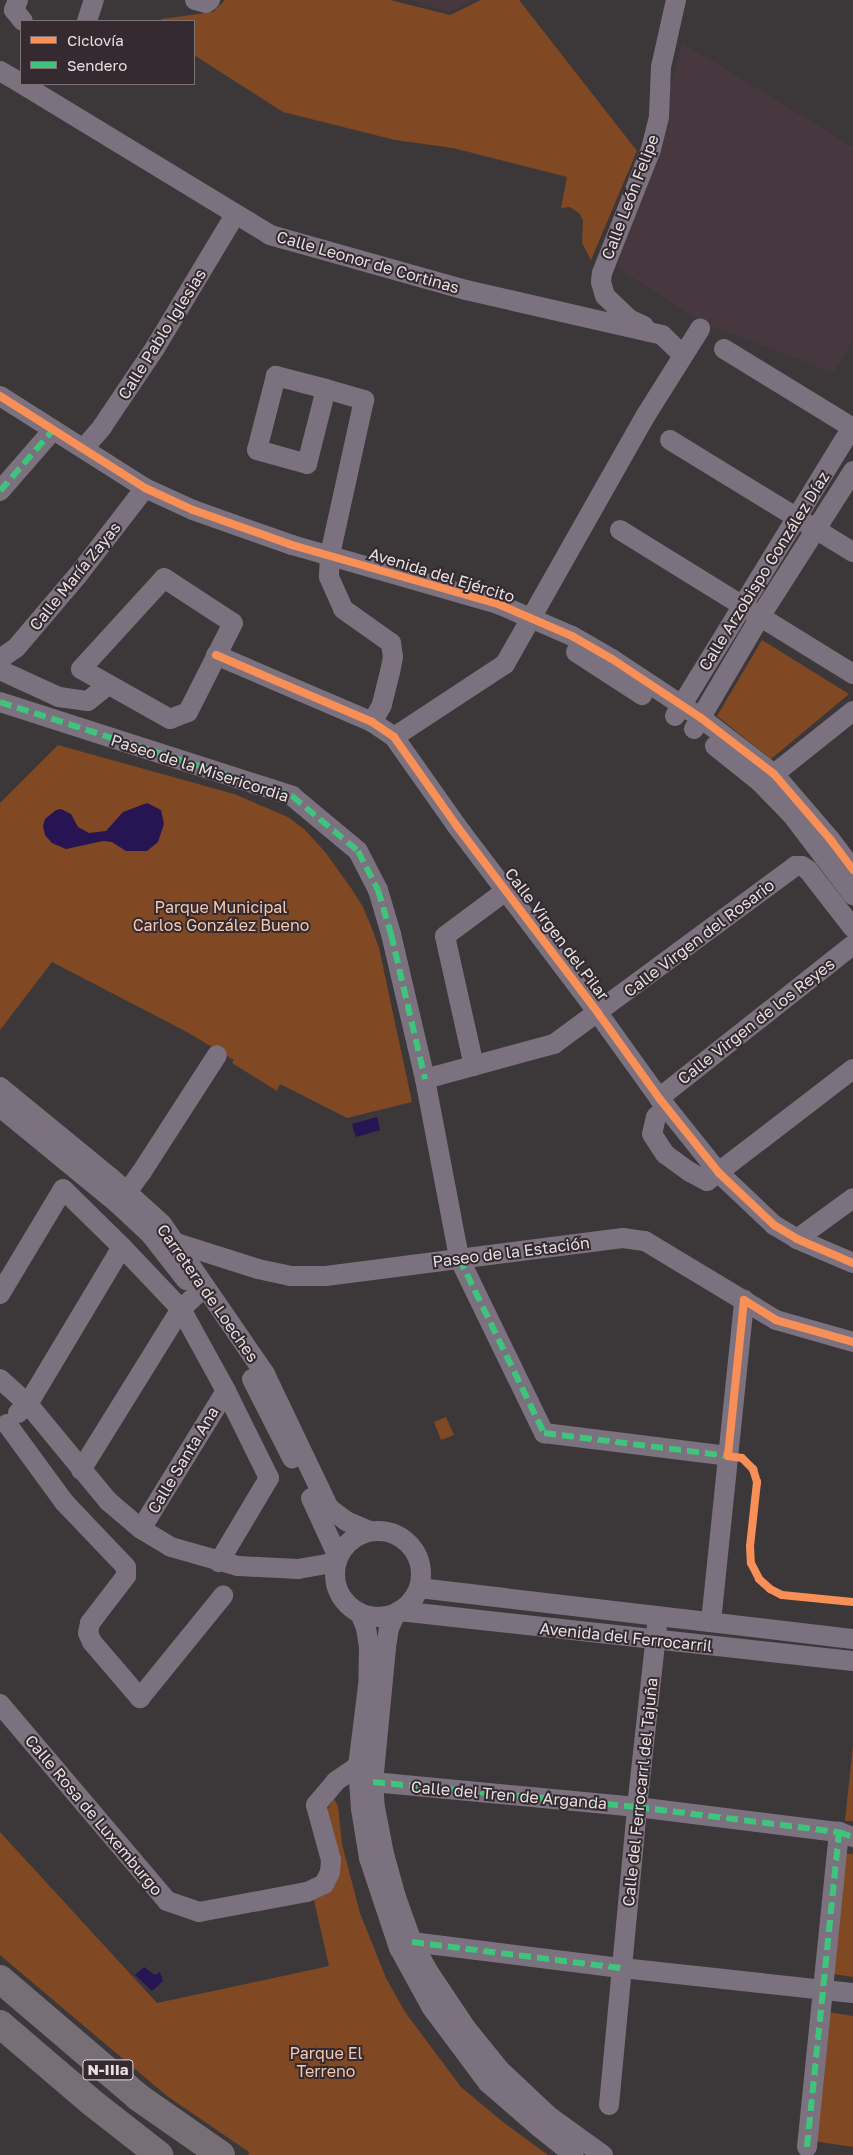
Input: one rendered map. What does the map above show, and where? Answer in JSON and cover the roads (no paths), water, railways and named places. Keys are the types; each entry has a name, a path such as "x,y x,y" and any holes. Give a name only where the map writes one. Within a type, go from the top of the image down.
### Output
{"highway":[{"name":"N-IIIa","path":"0,1979 138,2096 221,2155"},
{"name":"N-IIIa","path":"0,2024 105,2113 159,2155"}],"street":[{"path":"18,0 14,10 22,20"},
{"path":"87,20 94,0"},
{"path":"195,0 206,3 210,0"},
{"name":"Calle León Felipe","path":"662,335 630,319 605,296 601,282 604,264 651,149 659,116 661,68 676,0"},
{"name":"Calle Leonor de Cortinas","path":"0,70 20,82"},
{"name":"Calle Leonor de Cortinas","path":"25,85 270,236 466,290 662,335"},
{"name":"Calle Pablo Iglesias","path":"84,448 102,428 155,348 235,215"},
{"path":"394,737 505,664 683,355 700,330"},
{"path":"662,335 683,355"},
{"path":"724,349 853,427"},
{"path":"335,390 306,464 257,450 276,376 335,390 364,400 330,555 329,577 343,609 391,643 393,657 390,672 382,704 372,722"},
{"name":"Avenida del Ejército","path":"0,396 145,488 193,510 292,545 498,604 531,618 587,660 678,711 774,774 824,832 853,870"},
{"name":"Calle Arzobispo González Díaz","path":"678,711 853,427"},
{"path":"0,491 53,430"},
{"path":"670,440 853,552"},
{"name":"Calle Arzobispo González Díaz","path":"697,724 760,617 853,471"},
{"name":"Calle María Zayas","path":"0,659 16,648 78,575 145,488"},
{"path":"620,530 853,674"},
{"path":"164,578 233,623 216,655 188,712 170,719 81,669 129,614 164,578"},
{"name":"Calle Virgen del Pilar","path":"216,655 372,722 394,737 456,825 507,890 662,1102 719,1173 774,1225 797,1239 853,1263"},
{"path":"0,670 59,697 88,701 108,685"},
{"name":"Paseo de la Misericordia","path":"0,702 292,796 358,851 378,890 391,934 425,1079 459,1258 544,1433 728,1456"},
{"path":"774,774 853,711"},
{"name":"Avenida del Ejército","path":"697,724 760,782 792,815 853,895"},
{"name":"Calle Virgen del Rosario","path":"425,1079 554,1044 795,866 802,866 808,870 853,928"},
{"path":"474,1066 445,936 507,890"},
{"name":"Calle Virgen de los Reyes","path":"662,1102 853,944"},
{"path":"122,1198 217,1055"},
{"path":"662,1102 652,1134 665,1154 690,1172 707,1181 853,1069"},
{"name":"Carretera de Loeches","path":"0,1087 122,1198 151,1235 201,1291 265,1374 329,1508 346,1521 370,1531"},
{"name":"Carretera de Loeches","path":"0,1106 122,1198 162,1224 176,1243 211,1312 252,1378 332,1541 337,1560"},
{"name":"Carretera de Loeches","path":"0,1294 63,1189 122,1247 180,1310 226,1391 269,1478 220,1562"},
{"path":"797,1239 853,1198"},
{"name":"Paseo de la Estación","path":"151,1235 258,1269 290,1276 326,1276 623,1238 645,1241 776,1320 853,1342"},
{"path":"122,1247 28,1404 3,1427 64,1502 126,1567 126,1576 90,1623 88,1633 92,1642 140,1698 223,1596"},
{"path":"81,1470 180,1310 201,1291"},
{"path":"711,1622 744,1300"},
{"path":"0,1380 28,1404 81,1470 108,1500 141,1529 171,1547 238,1566 298,1569 337,1560"},
{"name":"Calle Santa Ana","path":"141,1529 226,1391"},
{"path":"398,1612 372,1616 360,1612 347,1604 339,1592 335,1577 337,1560 346,1545 356,1536 370,1531 385,1531 399,1536 410,1545 418,1558 421,1573 419,1588 414,1597 398,1612 388,1628 373,1782 375,1808 384,1854 396,1898 412,1942 428,1971 466,2028 502,2071 550,2117 603,2155"},
{"name":"Avenida del Ferrocarril","path":"419,1588 853,1639"},
{"path":"360,1612 366,1628 369,1666 358,1766 361,1809 369,1858 399,1948 432,2008 488,2083 574,2155"},
{"name":"Avenida del Ferrocarril","path":"398,1612 853,1661"},
{"name":"Calle del Ferrocarrl del Tajuña","path":"609,2105 637,1807 658,1616"},
{"name":"Calle Rosa de Luxemburgo","path":"0,1704 167,1901 199,1912 307,1892 324,1884 330,1872 331,1860 316,1805 336,1781 358,1766"},
{"name":"Calle del Tren de Arganda","path":"373,1782 637,1807 846,1834"},
{"path":"807,2147 824,1990 846,1834"},
{"path":"412,1942 622,1972 853,1993"}],"park label":[{"name":"Parque Municipal Carlos González Bueno","path":"221,916"},
{"name":"Parque El Terreno","path":"326,2062"}]}
